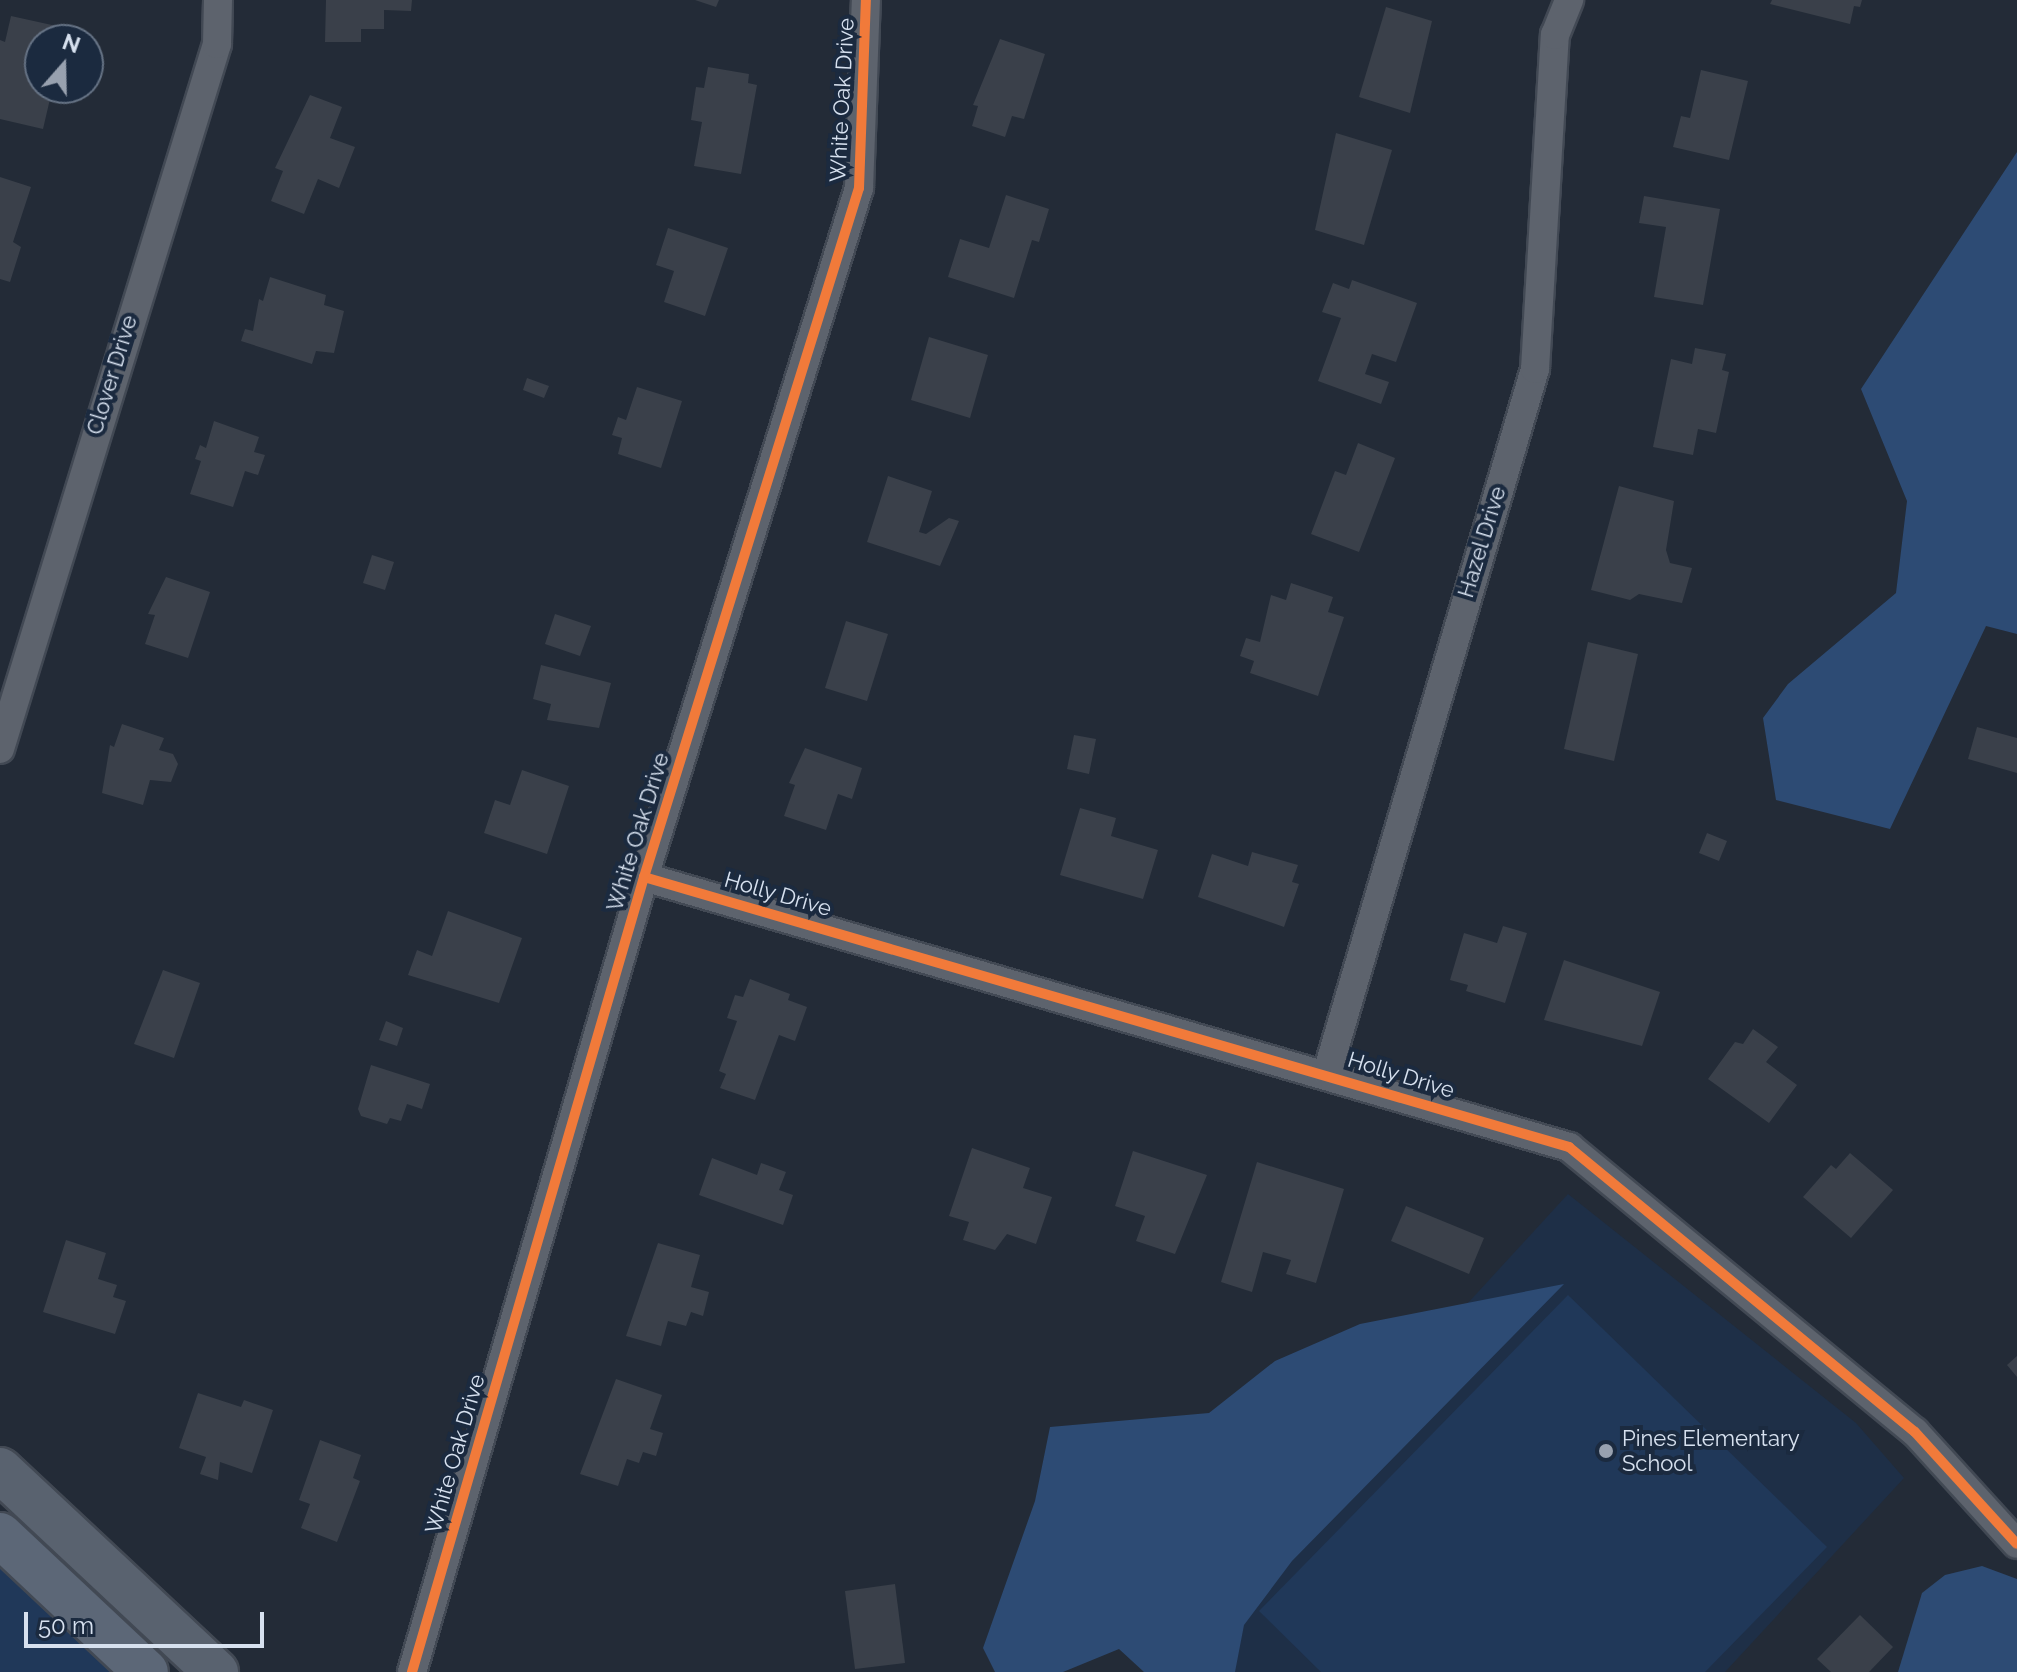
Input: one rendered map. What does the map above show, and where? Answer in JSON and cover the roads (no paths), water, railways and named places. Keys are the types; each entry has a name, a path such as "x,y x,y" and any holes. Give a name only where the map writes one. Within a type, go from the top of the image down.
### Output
{"highway":[{"path":"0,1535 146,1672"}],"main road":[{"path":"0,1470 216,1672"}],"street":[{"name":"Clover Drive","path":"0,749 217,44 218,0"},
{"name":"White Oak Drive","path":"412,1672 644,877 859,188 866,0"},
{"name":"Hazel Drive","path":"1327,1073 1535,369 1555,35 1569,0"},
{"name":"Holly Drive","path":"644,877 1327,1073 1569,1147 1915,1432 2017,1544"}],"place":[{"name":"Pines Elementary School","path":"1606,1451"}]}
